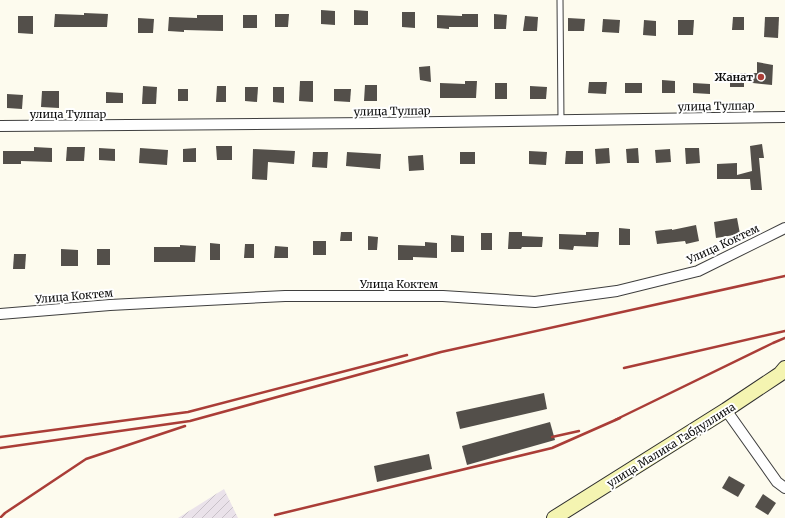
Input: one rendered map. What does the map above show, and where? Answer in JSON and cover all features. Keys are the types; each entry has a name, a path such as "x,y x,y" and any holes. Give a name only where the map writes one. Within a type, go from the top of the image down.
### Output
{"main road":[{"name":"улица Малика Габдуллина","path":"554,518 726,410 780,374 785,368"}],"street":[{"name":"улица Тулпар","path":"0,126 785,117"},
{"name":"Улица Коктем","path":"0,314 110,305 285,296 444,296 535,302 617,291 698,271 785,228"},
{"path":"726,410 777,482 785,488"}],"lane":[{"path":"560,0 561,120"}],"shaded area":[{"path":"224,489 238,518 178,518"}],"building":[{"path":"321,10 335,11 335,25 321,24"},
{"path":"354,10 368,11 368,25 354,25"},
{"path":"402,12 415,12 415,28 402,27"},
{"path":"84,13 108,14 107,27 54,27 55,14 84,15"},
{"path":"275,14 289,14 288,27 275,27"},
{"path":"462,14 478,14 478,27 449,27 449,29 437,28 437,15 462,16"},
{"path":"494,14 507,15 506,29 494,29"},
{"path":"197,15 223,15 223,31 168,31 169,17 197,18"},
{"path":"243,15 257,15 257,28 243,28"},
{"path":"18,16 33,16 33,34 18,33"},
{"path":"525,16 538,17 537,31 523,31"},
{"path":"733,17 744,17 744,30 732,30"},
{"path":"765,17 779,17 778,38 764,37"},
{"path":"138,18 154,19 153,33 138,33"},
{"path":"568,18 585,19 584,31 568,31"},
{"path":"603,19 620,20 619,33 602,32"},
{"path":"644,20 656,21 656,36 643,35"},
{"path":"678,20 694,20 693,35 678,35"},
{"path":"757,62 773,65 772,85 744,82 744,87 730,87 730,73 757,73"},
{"path":"430,66 431,82 420,80 419,67"},
{"path":"662,80 675,81 675,93 662,93"},
{"path":"300,81 313,81 313,102 299,101"},
{"path":"465,81 477,81 476,98 440,98 440,83 465,84"},
{"path":"589,82 607,82 606,94 588,93"},
{"path":"495,83 507,83 507,99 495,99"},
{"path":"625,83 642,83 642,93 625,93"},
{"path":"693,83 710,84 710,94 693,93"},
{"path":"365,85 377,85 377,101 364,101"},
{"path":"143,86 157,87 156,104 142,104"},
{"path":"217,86 226,86 226,102 216,102"},
{"path":"530,86 547,87 546,99 530,99"},
{"path":"245,87 258,87 257,102 245,101"},
{"path":"273,87 284,87 284,103 273,102"},
{"path":"178,89 188,89 188,101 178,101"},
{"path":"334,89 351,89 350,102 334,101"},
{"path":"42,91 59,91 59,108 41,107"},
{"path":"106,92 123,93 123,103 106,103"},
{"path":"7,94 23,95 22,109 7,108"},
{"path":"762,144 764,158 759,158 762,190 751,190 750,179 717,179 717,164 737,163 737,175 752,171 750,146"},
{"path":"216,146 232,146 232,160 217,160"},
{"path":"34,147 52,148 52,162 21,161 21,164 3,164 3,151 34,151"},
{"path":"67,147 85,147 84,161 66,161"},
{"path":"99,148 115,149 115,161 99,160"},
{"path":"140,148 168,150 167,165 139,163"},
{"path":"196,148 196,162 183,162 183,149"},
{"path":"609,148 610,163 596,164 595,149"},
{"path":"638,148 639,163 627,163 626,149"},
{"path":"685,148 699,148 700,163 686,164"},
{"path":"253,149 295,151 294,164 268,162 267,180 252,179"},
{"path":"670,149 671,162 656,163 655,150"},
{"path":"529,151 547,152 546,165 529,164"},
{"path":"566,151 583,151 583,164 565,164"},
{"path":"313,152 328,152 327,168 312,167"},
{"path":"347,152 381,154 380,169 346,166"},
{"path":"460,152 475,152 475,164 460,164"},
{"path":"423,155 424,170 409,171 408,156"},
{"path":"737,218 740,234 716,238 714,222"},
{"path":"696,225 699,241 686,244 685,241 657,244 655,231 672,230"},
{"path":"619,228 630,229 630,245 619,245"},
{"path":"341,232 352,232 352,241 340,241"},
{"path":"509,232 522,232 522,236 543,237 542,247 508,249"},
{"path":"586,232 599,232 598,247 574,246 573,250 559,249 559,234 586,235"},
{"path":"481,233 492,233 492,250 481,250"},
{"path":"451,235 464,236 464,252 451,252"},
{"path":"368,236 378,237 377,250 368,250"},
{"path":"313,241 326,241 326,255 313,255"},
{"path":"425,242 437,243 437,258 413,257 413,260 398,260 398,245 425,246"},
{"path":"210,243 220,244 220,260 210,260"},
{"path":"245,244 254,244 254,258 244,258"},
{"path":"180,245 196,246 195,262 154,262 154,247 180,247"},
{"path":"275,246 288,247 288,258 274,258"},
{"path":"61,249 78,250 78,266 61,266"},
{"path":"97,249 110,249 110,265 97,265"},
{"path":"14,254 26,254 25,269 13,269"},
{"path":"544,393 547,409 460,429 456,412"},
{"path":"550,422 555,440 467,465 462,446"},
{"path":"429,454 432,469 377,482 374,466"},
{"path":"729,476 745,485 738,497 722,488"},
{"path":"763,494 776,503 768,515 755,507"}],"railway":[{"path":"0,448 190,421 441,352 785,276"},
{"path":"624,368 785,331"},
{"path":"615,420 785,338"},
{"path":"0,437 188,412 407,355"},
{"path":"275,515 552,448 620,418"},
{"path":"0,518 5,513 86,459 185,426"},
{"path":"552,437 579,431"}],"place":[{"name":"Жанат","path":"761,77"}]}
